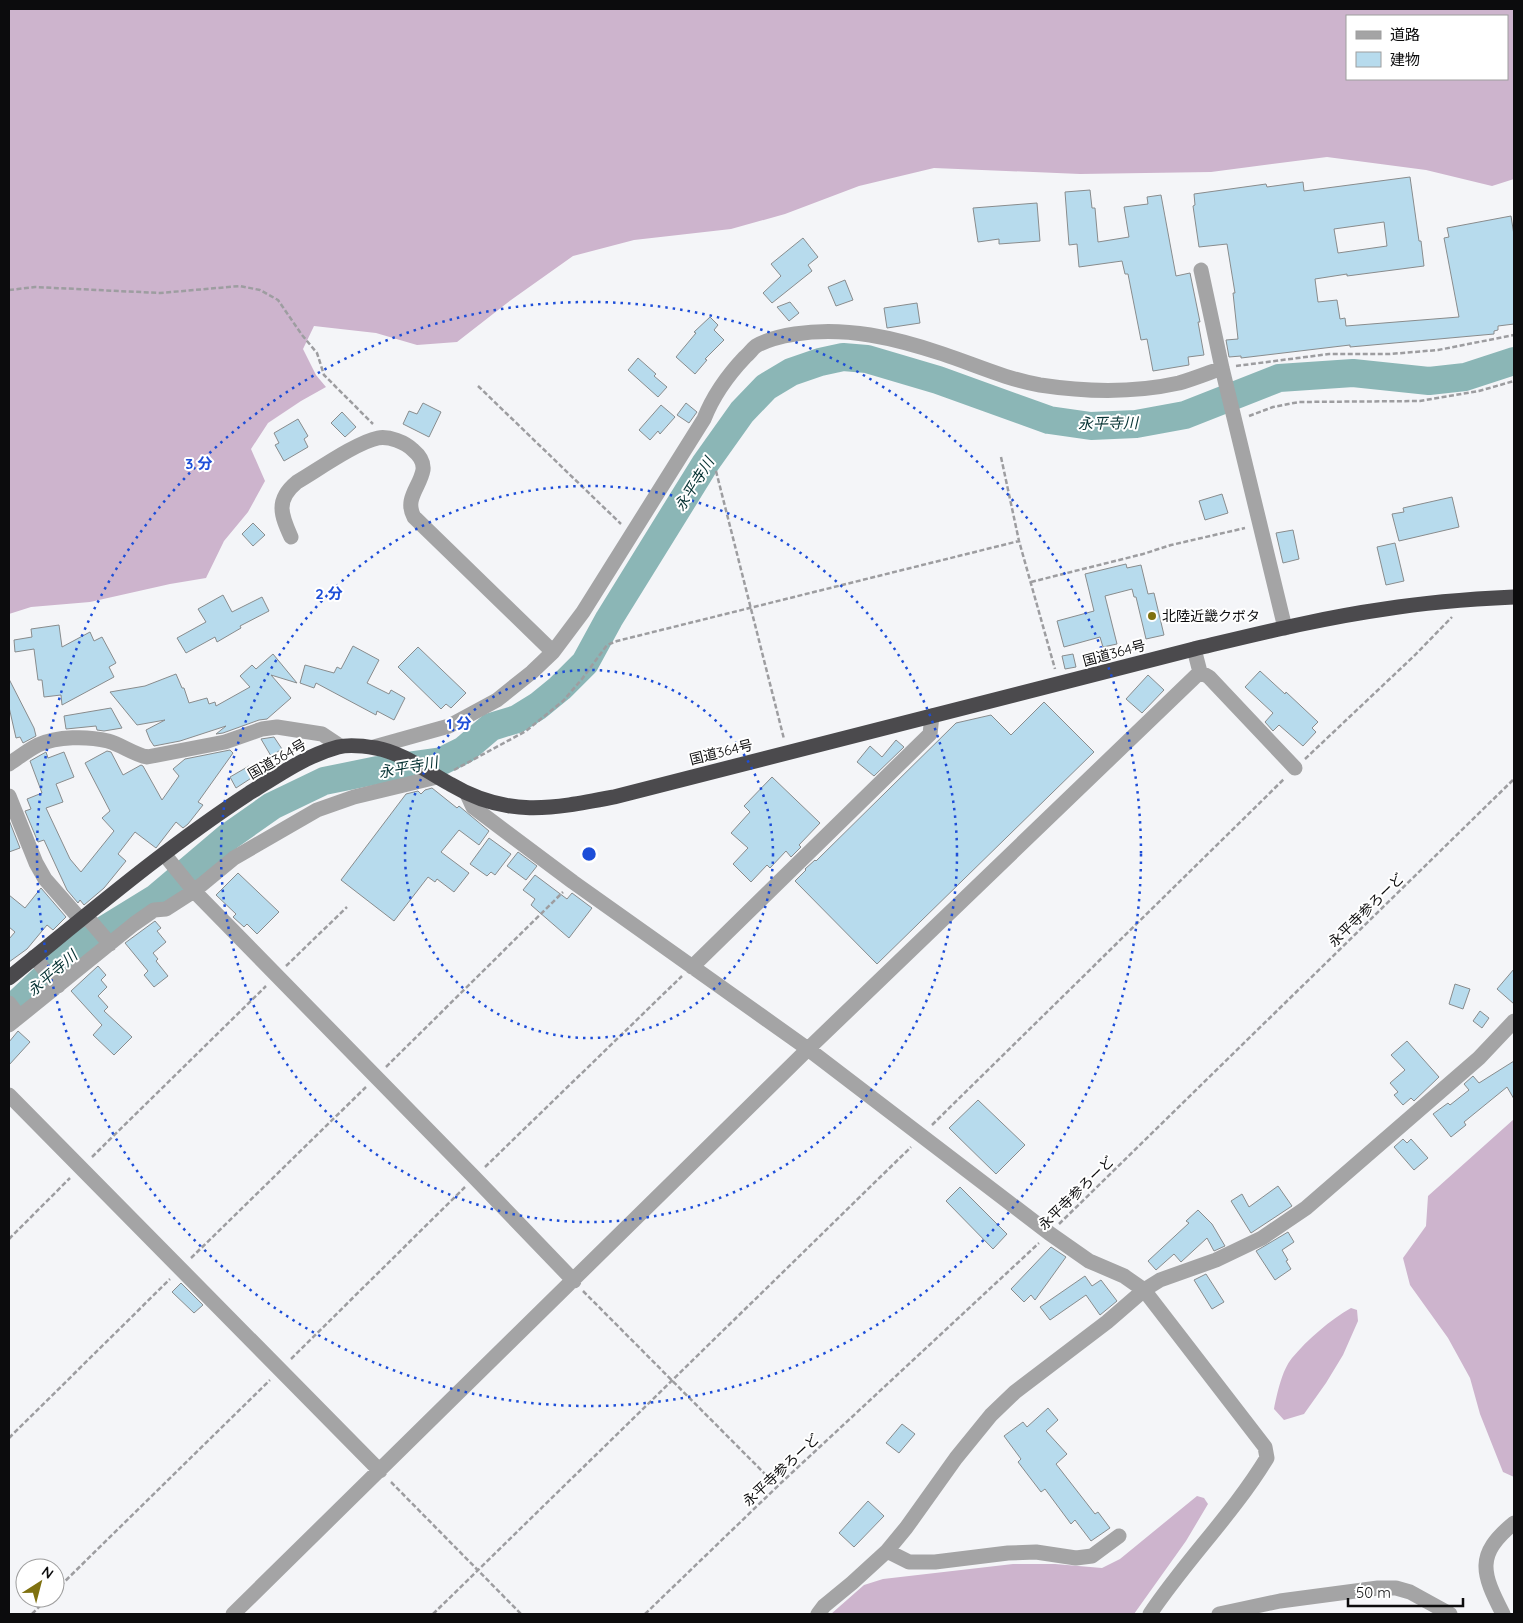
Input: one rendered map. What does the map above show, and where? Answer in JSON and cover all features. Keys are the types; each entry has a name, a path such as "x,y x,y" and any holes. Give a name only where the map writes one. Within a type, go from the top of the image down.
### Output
{"highway":[{"name":"国道364号","path":"9,978 37,960 166,857 196,829 292,766 340,746 380,749 408,760 467,794 486,802 511,807 533,808 571,805 614,796 1194,649 1285,628 1384,609 1457,600 1514,596"}],"street":[{"path":"1201,270 1223,374 1285,628"},
{"path":"380,749 448,726 497,700 532,672 553,652 583,612 704,419 711,400 728,377 755,347 777,337 835,330 873,334 943,354 998,375 1040,385 1082,389 1120,391 1223,374"},
{"path":"291,537 282,518 281,508 289,488 354,449 377,438 385,438 409,446 422,460 423,468 410,502 410,509 414,517 553,652"},
{"path":"1194,649 1200,672 1209,677 1295,768"},
{"path":"234,1614 808,1049 1200,672"},
{"path":"692,967 930,734 932,716"},
{"path":"9,764 40,744 54,740 83,738 108,741 137,755 147,757 225,742 262,729 277,726 322,734 340,746"},
{"path":"13,1014 154,910 166,909 191,888 234,858 317,810 354,796 438,777"},
{"path":"467,794 472,807 808,1049 1049,1233 1090,1261 1124,1276 1144,1290 1265,1447 1266,1458 1252,1482 1150,1614"},
{"path":"9,796 45,879 109,942"},
{"path":"166,857 191,888 574,1281"},
{"path":"37,960 56,984"},
{"path":"818,1614 824,1606 887,1551 906,1528 956,1458 991,1415 1015,1392 1107,1322 1144,1290 1160,1280 1216,1260 1262,1238 1306,1208 1479,1058 1514,1021"},
{"path":"9,1095 380,1471"},
{"path":"1503,1614 1489,1588 1485,1568 1490,1547 1514,1523"},
{"path":"887,1551 910,1562 935,1562 1008,1553 1036,1552 1076,1558 1092,1556 1119,1536"},
{"path":"1219,1614 1280,1601 1378,1588 1396,1588 1410,1592 1450,1614"}],"path":[{"path":"9,290 35,288 160,293 240,286 260,290 278,300 317,353 324,375 385,438"},
{"path":"1223,374 1329,354 1390,354 1438,350 1514,335"},
{"path":"1235,417 1299,402 1420,401 1479,391 1514,381"},
{"path":"478,386 618,522 633,532"},
{"path":"1001,457 1020,541 1059,684"},
{"path":"716,471 787,752"},
{"path":"1031,582 1260,524"},
{"path":"438,777 526,731 563,701 607,645 1020,541"},
{"path":"433,1614 1295,768 1428,642 1453,615 1457,600"},
{"name":"永平寺参ろーど","path":"646,1614 782,1482 1049,1233 1514,780"},
{"path":"9,1239 347,907"},
{"path":"65,1581 474,1177 692,967"},
{"path":"9,1438 180,1269"},
{"path":"574,1281 772,1481"},
{"path":"380,1471 521,1614"}],"shaded area":[{"path":"9,9 1514,9 1514,179 1492,186 1426,170 1327,157 1211,172 1080,174 934,168 859,186 785,214 731,229 634,240 573,256 511,300 457,342 417,345 376,333 314,326 303,349 316,375 326,387 268,423 251,449 265,481 248,512 224,541 206,578 90,602 31,607 9,614"},
{"path":"1514,1119 1514,1477 1503,1472 1480,1414 1470,1378 1448,1338 1410,1285 1403,1258 1426,1226 1428,1196"},
{"path":"1351,1308 1357,1310 1358,1321 1343,1355 1304,1414 1284,1420 1274,1409 1280,1382 1288,1363 1320,1330"},
{"path":"1197,1496 1204,1498 1208,1504 1186,1541 1134,1614 831,1614 864,1585 883,1579 1013,1564 1055,1564 1102,1568 1120,1559"}],"building":[{"path":"1410,177 1424,266 1315,279 1318,302 1337,300 1340,319 1345,318 1346,326 1459,317 1444,238 1449,237 1447,228 1511,216 1514,235 1514,324 1498,326 1498,330 1494,331 1494,334 1350,347 1350,345 1241,358 1241,356 1229,357 1226,340 1238,339 1233,293 1235,293 1227,244 1199,247 1193,206 1195,205 1194,194 1266,184 1267,187 1303,182 1304,191","holes":["1384,222 1387,246 1338,253 1334,229"]},
{"path":"1090,190 1092,208 1095,208 1098,242 1129,237 1124,207 1148,204 1147,197 1161,195 1176,276 1190,273 1200,322 1198,322 1204,355 1188,357 1189,365 1153,371 1147,339 1141,340 1128,274 1125,274 1122,261 1079,267 1077,244 1069,245 1065,192"},
{"path":"1037,203 1040,241 999,244 999,239 978,242 973,208"},
{"path":"803,238 818,257 808,265 812,271 772,303 763,293 781,276 771,264"},
{"path":"845,280 853,300 836,306 828,287"},
{"path":"790,302 799,313 789,321 777,307"},
{"path":"917,303 920,323 887,328 884,308"},
{"path":"710,317 718,325 714,330 724,340 705,359 707,360 695,374 676,357 696,333 694,332"},
{"path":"638,358 667,387 658,397 628,370"},
{"path":"423,403 441,412 429,437 403,424 409,411 417,414"},
{"path":"686,403 697,412 689,423 677,415"},
{"path":"661,405 675,417 660,434 658,431 650,440 639,430"},
{"path":"342,412 356,427 345,437 331,423"},
{"path":"298,419 308,436 304,439 308,447 284,461 275,445 279,443 274,433"},
{"path":"1222,494 1228,513 1205,520 1199,501"},
{"path":"1452,497 1459,527 1399,541 1392,514 1404,512 1403,508"},
{"path":"253,523 265,535 253,546 242,534"},
{"path":"1293,530 1299,559 1283,563 1276,533"},
{"path":"1395,543 1404,581 1386,585 1377,547"},
{"path":"1126,564 1127,568 1141,565 1148,594 1154,593 1164,635 1146,639 1136,597 1134,597 1132,589 1105,596 1117,644 1103,647 1100,637 1064,647 1057,621 1094,611 1085,574"},
{"path":"223,595 232,612 262,597 269,611 240,626 241,628 217,642 215,637 186,653 177,638 206,622 198,609"},
{"path":"59,625 62,647 90,632 94,641 102,637 116,663 109,667 114,677 62,705 61,695 44,697 42,680 38,680 34,649 15,652 14,640 32,637 31,629"},
{"path":"353,646 379,660 367,683 389,694 391,690 405,698 394,720 377,711 376,715 316,683 314,688 300,683 305,665 334,673 337,667 341,669"},
{"path":"418,647 466,693 451,708 446,704 441,709 398,667"},
{"path":"273,654 297,683 271,675 291,698 267,719 223,733 216,734 226,726 180,741 154,746 146,730 165,720 137,725 110,692 145,686 176,674 182,688 184,688 189,703 207,698 209,704 215,702 216,706 250,687 240,676 252,665 256,669"},
{"path":"1073,654 1076,667 1065,669 1062,656"},
{"path":"1260,671 1318,722 1312,728 1316,732 1303,746 1279,725 1273,731 1265,722 1273,713 1245,687"},
{"path":"1148,675 1164,690 1142,713 1126,699"},
{"path":"9,679 34,728 36,736 23,743 20,737 16,738 9,707"},
{"path":"1044,702 1094,752 877,964 795,881 805,869 816,861 956,723 991,715 1011,735"},
{"path":"111,708 122,728 104,731 97,730 96,726 66,729 64,716"},
{"path":"274,737 282,749 271,756 261,739"},
{"path":"896,740 904,747 874,776 857,762 870,746 882,757"},
{"path":"230,750 233,753 198,802 203,805 188,824 183,828 176,822 156,848 135,832 118,854 126,861 104,888 84,905 80,900 78,903 67,890 44,840 38,842 25,811 31,809 27,799 42,793 30,761 46,752 48,758 64,752 74,777 56,784 63,802 46,808 70,859 81,872 114,831 102,818 110,811 85,763 107,751 111,752 123,775 141,765 162,800 179,776 173,769 185,759"},
{"path":"249,766 256,775 236,788 230,777"},
{"path":"772,777 820,823 799,845 801,847 791,857 786,851 770,868 767,865 751,882 733,864 748,848 731,833 750,812 744,806"},
{"path":"432,788 457,808 459,806 489,831 479,845 459,830 441,852 469,873 454,892 437,879 435,882 428,877 394,921 341,880 406,794 418,791 421,794 425,790"},
{"path":"9,820 20,848 9,852"},
{"path":"489,838 511,854 495,875 491,872 487,876 470,864"},
{"path":"518,852 537,866 526,880 507,866"},
{"path":"238,873 279,912 257,934 247,924 244,927 233,917 236,914 216,895"},
{"path":"535,875 567,899 572,893 592,908 569,938 531,905 535,899 523,890"},
{"path":"41,888 66,917 53,930 47,925 27,949 9,962 9,939 15,932 9,927 9,895 25,908"},
{"path":"155,921 161,928 157,931 166,942 153,953 158,959 156,961 168,976 154,987 144,975 148,971 125,943"},
{"path":"98,966 106,975 101,980 107,987 98,996 108,1007 104,1011 132,1037 114,1055 93,1035 102,1025 71,991"},
{"path":"1514,969 1514,1004 1497,989"},
{"path":"1455,984 1470,989 1463,1009 1449,1004"},
{"path":"1480,1011 1489,1018 1482,1028 1473,1021"},
{"path":"18,1031 30,1042 9,1065 9,1042"},
{"path":"1407,1041 1439,1077 1414,1101 1411,1098 1403,1105 1394,1095 1398,1092 1390,1083 1405,1070 1391,1055"},
{"path":"1514,1061 1514,1099 1507,1087 1464,1122 1466,1125 1451,1137 1433,1114 1448,1103 1450,1105 1469,1090 1464,1084 1473,1076 1479,1083"},
{"path":"978,1100 1025,1145 996,1174 949,1128"},
{"path":"1403,1139 1407,1143 1411,1139 1428,1158 1414,1170 1394,1147"},
{"path":"1278,1186 1292,1206 1251,1233 1231,1201 1242,1194 1249,1207"},
{"path":"960,1187 1007,1234 993,1249 946,1201"},
{"path":"1198,1210 1212,1224 1225,1246 1214,1251 1207,1238 1181,1262 1174,1254 1156,1270 1148,1261 1189,1223 1186,1221"},
{"path":"1288,1232 1294,1242 1282,1250 1291,1269 1275,1280 1256,1251"},
{"path":"1051,1247 1066,1257 1035,1300 1031,1295 1024,1302 1011,1289"},
{"path":"1206,1274 1224,1302 1212,1309 1194,1280"},
{"path":"1085,1276 1092,1286 1101,1280 1117,1301 1100,1315 1086,1295 1050,1320 1040,1307"},
{"path":"181,1283 203,1305 194,1313 172,1292"},
{"path":"1048,1408 1058,1420 1046,1431 1067,1454 1056,1464 1095,1514 1098,1512 1110,1528 1091,1541 1075,1520 1071,1524 1045,1489 1041,1492 1018,1462 1021,1459 1004,1436 1023,1422 1027,1427"},
{"path":"902,1424 915,1434 899,1453 886,1443"},
{"path":"868,1501 884,1516 854,1547 839,1533"}],"waterway":[{"name":"永平寺川","path":"9,1011 59,964 91,938 156,898 228,837 272,806 324,781 378,770 442,761 464,750 491,727 517,719 538,706 560,688 585,663 609,619 705,464 742,412 766,387 791,372 820,362 843,357 867,359 938,380 1049,420 1091,426 1136,424 1185,415 1279,378 1353,373 1429,381 1465,377 1514,361"}],"place":[{"name":"北陸近畿クボタ","path":"1152,616"}]}
